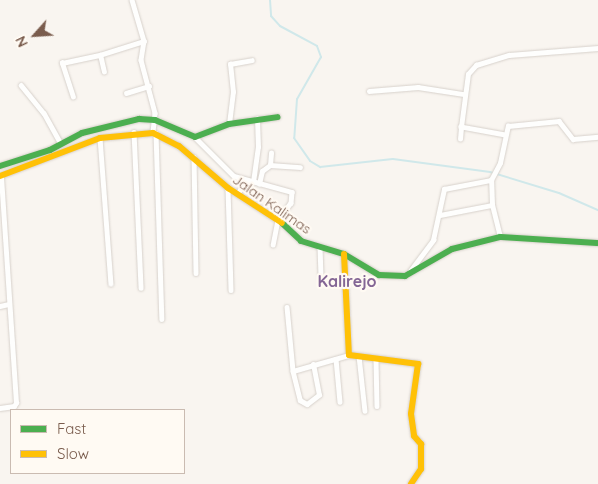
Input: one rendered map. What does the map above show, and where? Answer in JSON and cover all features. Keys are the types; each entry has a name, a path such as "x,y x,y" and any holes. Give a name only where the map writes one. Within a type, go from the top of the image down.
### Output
{"street":[{"path":"132,0 144,41 141,60 149,86 154,128 162,319"},
{"path":"73,97 62,63 100,55 144,41"},
{"path":"460,139 463,94 468,74 482,60 598,48"},
{"path":"100,55 104,72"},
{"path":"229,124 233,92 230,64 252,60"},
{"path":"21,85 44,113 60,142"},
{"path":"126,93 149,86"},
{"path":"369,91 418,88 463,94"},
{"path":"0,166 50,150 60,142 97,128 139,119 154,128 195,137 229,124 278,117"},
{"path":"252,182 258,147 257,119"},
{"path":"500,237 492,205 491,179 500,163 505,135 513,124 545,120 562,122 574,139 598,137"},
{"path":"461,127 505,135"},
{"path":"0,408 14,406 16,403 0,176 100,138 154,128"},
{"name":"Jalan Kalimas","path":"154,128 194,158 228,188 280,217 301,241 344,254 379,274 405,276"},
{"path":"134,132 141,288"},
{"path":"195,137 209,155 246,181 292,192 291,203 280,217 274,245"},
{"path":"100,138 111,284"},
{"path":"270,165 271,153"},
{"path":"194,158 196,273"},
{"path":"259,184 262,171 270,165 300,167"},
{"path":"405,276 433,240 440,215 444,189 491,179"},
{"path":"238,193 246,181"},
{"path":"228,188 231,290"},
{"path":"440,215 492,205"},
{"path":"405,276 452,248 500,237 598,243"},
{"path":"320,247 321,279"},
{"path":"344,254 349,355"},
{"path":"0,306 9,304"},
{"path":"287,307 293,371 300,400 308,404 319,395 313,365"},
{"path":"293,371 349,355 418,364 411,414 414,436 421,444 421,469 411,484"},
{"path":"359,356 365,411"},
{"path":"336,359 340,402"},
{"path":"376,359 377,406"}],"waterway":[{"path":"270,0 271,16 280,26 317,46 321,57 297,99 294,138 310,161 320,167 393,159 490,172 559,193 598,210"}],"traffic: fast":[{"path":"0,166 50,150 82,133 139,119 155,120 195,137 229,124 278,117"},
{"path":"282,223 301,241 344,254 379,275 405,276 452,249 500,237 598,243"}],"traffic: slow":[{"path":"0,176 100,138 153,133 179,146 228,188 282,223"},
{"path":"344,254 349,355 418,364 411,414 414,436 421,444 421,469 411,484"}],"district":[{"name":"Kalirejo","path":"347,281"}]}
